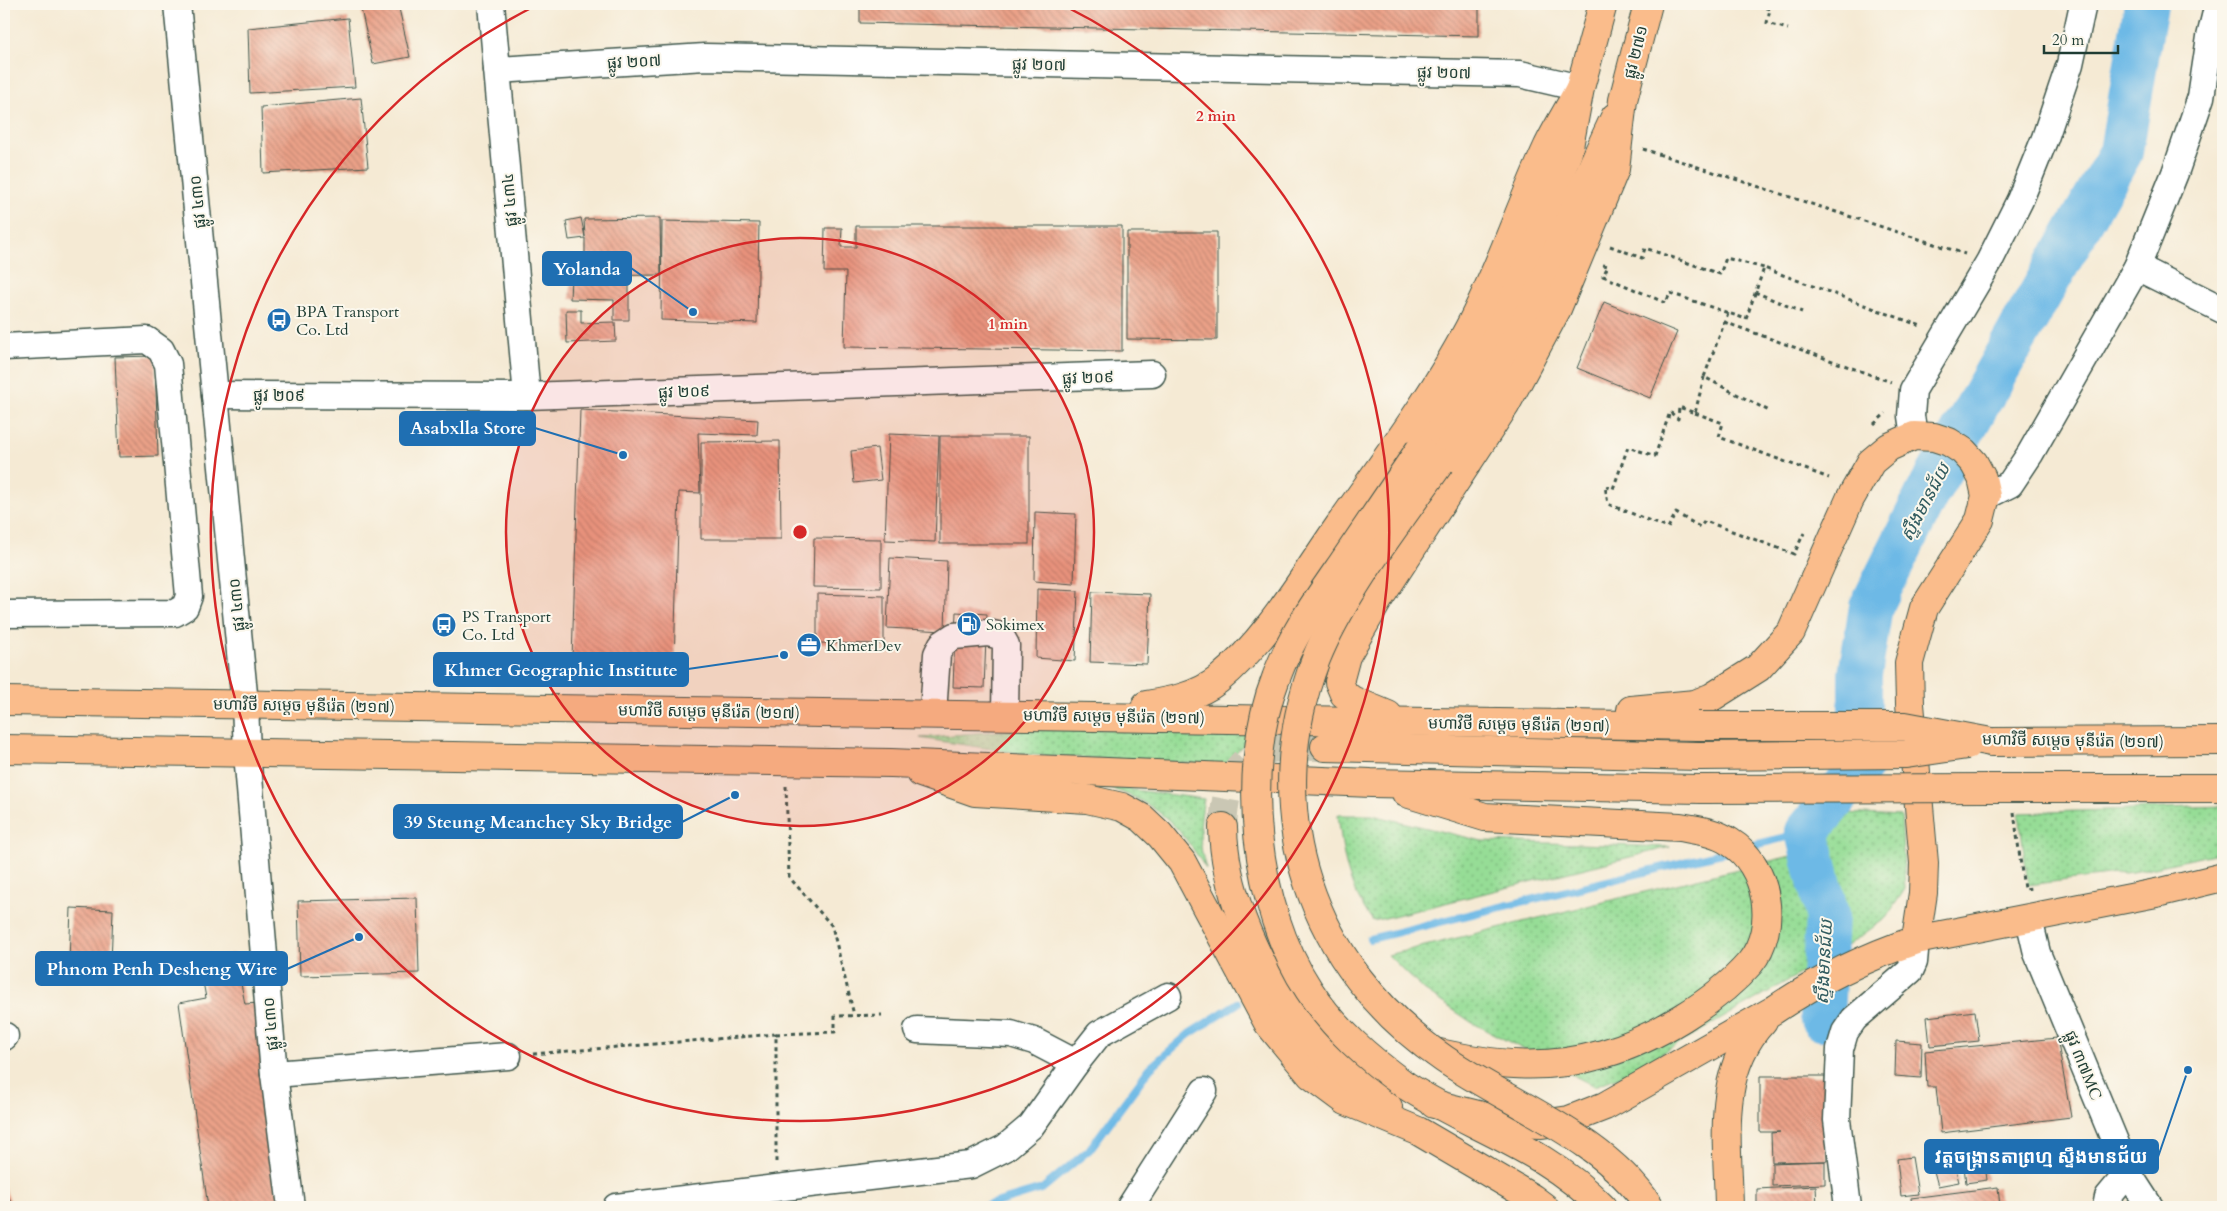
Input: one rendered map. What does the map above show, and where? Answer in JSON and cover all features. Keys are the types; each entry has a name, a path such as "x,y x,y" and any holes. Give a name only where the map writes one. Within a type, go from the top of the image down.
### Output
{"main road":[{"path":"1603,4 1580,88 1568,152 1532,246 1490,337 1430,456 1360,581 1335,621 1317,657 1300,710 1294,745 1292,790 1302,861 1321,921 1339,953 1371,995 1434,1052 1483,1084 1585,1143 1620,1172 1650,1207"},
{"name":"ផ្លូវ ២៧១","path":"1623,100 1648,4"},
{"path":"1106,716 1139,706 1176,700 1199,691 1217,680 1258,640 1395,445 1450,361 1492,281 1549,145 1580,88"},
{"path":"1401,721 1352,700 1344,694 1339,682 1346,656 1380,597 1527,369 1557,309 1615,170 1623,100"},
{"path":"1602,1207 1580,1185 1523,1147 1434,1104 1376,1064 1351,1042 1313,996 1294,964 1281,931 1263,869 1258,838 1256,784 1266,706 1288,648 1311,609 1510,351 1555,254 1592,162 1623,100"},
{"path":"1555,725 1630,710 1694,704 1712,697 1758,668 1791,632 1850,499 1871,462 1889,447 1916,436 1934,437 1949,442 1963,451 1974,463 1982,478 1986,495 1980,520 1924,608 1909,663 1910,704 1924,863 1923,893 1916,940"},
{"name":"មហាវិថី សម្តេច មុនីរ៉េត (២១៧)","path":"4,701 1106,716 1555,725 1905,726 1991,742 2223,741"},
{"path":"1325,747 1699,756 1906,754 1991,742"},
{"path":"4,749 891,763 1371,783 1700,789 2223,788"},
{"path":"891,763 974,792 1087,799 1122,807 1142,818 1160,835 1182,862 1249,991 1268,1023 1289,1051 1311,1075 1346,1101 1418,1131"},
{"path":"1371,783 1485,817 1680,827 1706,832 1730,842 1750,860 1762,881 1766,904 1765,923 1761,943 1751,961 1730,984 1697,1008 1652,1034 1626,1047 1602,1055 1544,1065 1510,1065 1481,1062 1434,1052"},
{"path":"1223,827 1223,850 1234,897 1250,937 1286,1005 1315,1042 1356,1083 1418,1131 1532,1198 1544,1207"},
{"path":"1434,1104 1511,1123 1542,1124 1569,1120 1604,1106 1784,1003 1878,953 1916,940 2160,892 2223,877"},
{"path":"1729,1207 1728,1091 1738,1057 1751,1034 1784,1003"}],"street":[{"name":"ផ្លូវ ៤៣០","path":"177,4 246,704 247,753 274,1074 291,1207"},
{"name":"ផ្លូវ ៤៣៤","path":"491,4 527,396"},
{"path":"1916,436 1911,416 1913,390 1989,262 2020,200 2046,138 2070,64 2083,4"},
{"path":"1986,495 2010,484 2138,267 2175,173 2201,97 2210,37 2218,4"},
{"name":"ផ្លូវ ២០៧","path":"497,70 705,57 1520,74 1580,88"},
{"path":"2138,267 2223,310"},
{"path":"4,347 147,340 161,350 168,364 189,596 185,607 175,613 4,614"},
{"name":"ផ្លូវ ២០៩","path":"215,395 527,396 1152,374"},
{"path":"932,714 937,654 942,644 954,636 988,633 1000,636 1006,645 1005,715"},
{"name":"ផ្លូវ ៣៧MC","path":"2029,918 2037,953 2128,1173 2150,1207"},
{"path":"1848,1207 1836,1120 1840,1049 1845,1032 1854,1019 1910,970 1914,962 1916,940"},
{"path":"616,1207 971,1165 1005,1148 1031,1126 1076,1063 1100,1034 1168,996"},
{"path":"917,1030 1011,1034 1034,1041 1076,1063"},
{"path":"274,1074 508,1056"},
{"path":"1130,1207 1204,1092"},
{"path":"2106,1207 2108,1197 2128,1173"}],"path":[{"path":"1750,4 1766,6 1770,9 1767,23 1788,29"},
{"path":"1618,140 1989,262"},
{"path":"1584,247 1608,266 1603,276 1666,303 1670,293 1746,319 1764,268"},
{"path":"1584,247 1642,258 1645,248 1720,274 1726,258 1764,268 1945,335"},
{"path":"1756,292 1802,312"},
{"path":"1695,413 1704,378 1728,313"},
{"path":"1724,322 1913,390"},
{"path":"1704,378 1771,412"},
{"path":"1794,554 1705,521 1700,527 1676,513 1668,528 1608,504 1606,486 1613,489 1628,447 1655,456 1670,412 1678,418 1680,407 1722,423 1719,437 1829,478"},
{"path":"785,761 789,877 832,926 854,1015"},
{"path":"2014,809 2024,889"},
{"path":"508,1056 776,1034 835,1032 835,1016 882,1015"},
{"path":"776,1034 776,1188"}],"green space":[{"path":"1033,728 1254,731 1252,741 1242,746 1224,765 1031,755 920,738"},
{"path":"1103,786 1204,799 1200,834 1206,869 1175,826 1164,816 1137,799"},
{"path":"2223,806 2223,852 2132,872 2028,885 2019,813"},
{"path":"1844,813 1901,816 1905,889 1886,918 1843,949 1845,912 1827,834"},
{"path":"1338,815 1372,815 1482,841 1670,847 1373,921 1357,895 1348,871"},
{"path":"1803,853 1816,925 1815,965 1622,1076 1594,1086 1471,1022 1424,990 1388,955"}],"building":[{"path":"398,4 410,57 373,64 361,9"},
{"path":"860,4 1479,4 1479,36 860,23"},
{"path":"348,18 355,87 250,93 248,28"},
{"path":"361,98 368,167 263,173 261,107"},
{"path":"581,218 585,237 584,219 660,218 661,275 578,276 578,258 585,258 585,238 569,240 566,221"},
{"path":"662,221 759,223 757,323 661,320"},
{"path":"856,226 1122,226 1122,351 844,347 846,272 824,272 825,228 842,228 841,247 856,247"},
{"path":"1127,232 1217,232 1217,340 1127,339"},
{"path":"571,277 629,278 629,320 614,320 614,300 570,299"},
{"path":"1604,302 1677,332 1650,398 1577,368"},
{"path":"566,310 581,310 581,323 615,322 616,341 567,343"},
{"path":"155,356 158,456 119,457 115,357"},
{"path":"580,410 758,420 757,435 698,433 700,493 679,492 674,663 572,659"},
{"path":"889,434 939,436 935,542 885,540"},
{"path":"940,436 1029,436 1029,544 940,544"},
{"path":"780,441 781,539 701,539 701,442"},
{"path":"877,448 881,480 854,483 851,451"},
{"path":"1035,512 1076,514 1074,584 1034,581"},
{"path":"814,538 881,539 881,588 813,587"},
{"path":"890,558 947,561 945,631 887,628"},
{"path":"1037,589 1078,591 1075,661 1036,658"},
{"path":"1092,592 1150,594 1147,664 1090,662"},
{"path":"817,594 884,596 884,644 817,643"},
{"path":"956,612 987,614 984,688 953,687"},
{"path":"417,898 419,973 300,976 298,901"},
{"path":"71,908 113,910 111,964 69,962"},
{"path":"235,953 245,1004 259,1003 283,1207 208,1207 179,1003 206,998 199,960"},
{"path":"1975,1011 1979,1041 1930,1046 1927,1017"},
{"path":"2057,1038 2071,1117 1941,1133 1936,1087 1927,1087 1925,1051"},
{"path":"1896,1041 1922,1043 1921,1078 1895,1076"},
{"path":"1760,1076 1825,1076 1827,1161 1772,1162 1771,1133 1780,1132 1760,1132"},
{"path":"1982,1141 1987,1180 1966,1183 1961,1143"},
{"path":"1950,1147 1959,1182 1938,1186 1928,1149"},
{"path":"1912,1157 1918,1194 1901,1196 1897,1159"},
{"path":"1825,1161 1825,1184 1772,1186 1772,1163"},
{"path":"1816,1186 1817,1207 1757,1207 1757,1189"},
{"path":"4,1187 13,1207 4,1207"},
{"path":"1998,1187 2000,1207 1912,1207 1911,1198"}],"waterway":[{"name":"ស្ទឹងមានជ័យ","path":"1822,1019 1827,914 1807,832 1860,767 1860,674 1871,607 1927,494 2121,152 2146,4"},
{"path":"1746,847 1807,832"},
{"path":"1370,939 1730,851"},
{"path":"982,1207 1042,1189 1089,1150 1150,1068 1189,1034 1238,1003"}],"tunnel":[{"path":"1223,827 1226,801 1231,782 1239,767 1250,757 1264,751 1281,748 1325,747"}],"place":[{"name":"Yolanda","path":"693,312"},
{"name":"BPA Transport Co. Ltd","path":"279,320"},
{"name":"Asabxlla Store","path":"623,455"},
{"name":"Sokimex","path":"969,624"},
{"name":"PS Transport Co. Ltd","path":"444,625"},
{"name":"KhmerDev","path":"809,645"},
{"name":"Khmer Geographic Institute","path":"784,655"},
{"name":"39 Steung Meanchey Sky Bridge","path":"735,795"},
{"name":"Phnom Penh Desheng Wire","path":"359,937"},
{"name":"វត្តចង្ក្រានតាព្រហ្ម ស្ទឹងមានជ័យ","path":"2188,1070"}]}
